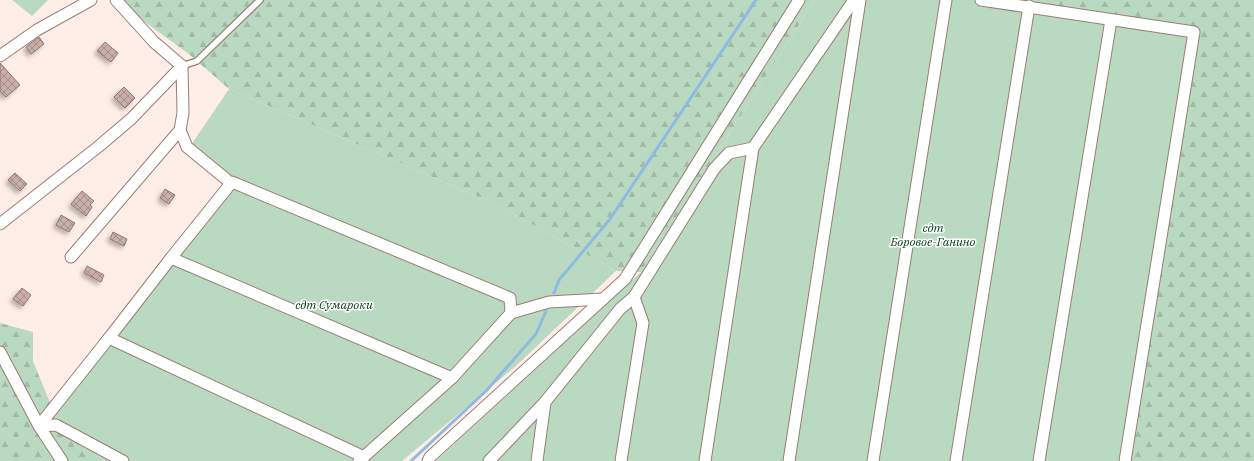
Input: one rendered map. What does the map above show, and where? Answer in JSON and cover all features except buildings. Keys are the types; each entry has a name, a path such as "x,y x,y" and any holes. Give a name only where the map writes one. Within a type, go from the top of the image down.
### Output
{"street":[{"path":"0,56 37,30 91,0"},
{"path":"71,257 180,130 184,113 182,66 154,42 116,0"},
{"path":"428,461 430,457 625,279 799,0"},
{"path":"705,461 753,148 854,0"},
{"path":"789,461 860,0"},
{"path":"873,461 946,0"},
{"path":"981,0 1194,32 1125,461"},
{"path":"956,461 1029,6"},
{"path":"1039,461 1111,20"},
{"path":"0,224 98,147 130,119 182,66"},
{"path":"180,130 187,147 226,179"},
{"path":"489,461 545,402 620,309 634,297 714,169 729,153 753,148"},
{"path":"39,426 232,182 510,298 511,314"},
{"path":"171,258 452,378"},
{"path":"621,461 643,323 634,297"},
{"path":"109,338 361,459 452,378 511,314 549,302 603,298"},
{"path":"0,352 39,426 62,461"},
{"path":"537,461 545,402"},
{"path":"39,426 56,425 123,461"}],"lane":[{"path":"182,66 197,61 260,0"}],"green space":[{"path":"12,0 48,0 32,16"},
{"path":"115,0 815,0 641,272 616,271 497,205 229,89 190,55"},
{"name":"сдт Боровое-Ганино","path":"815,0 1001,0 1199,31 1122,457 1133,461 436,461 641,272"},
{"path":"1001,0 1254,0 1254,461 1133,461 1122,457"},
{"name":"сдт Сумароки","path":"229,89 497,205 616,271 516,366 402,461 104,461 55,415 73,384 232,182 191,145"},
{"path":"0,323 33,332 33,361 55,415 104,461 0,461"}],"waterway":[{"path":"554,293 559,280 610,219 756,0"},
{"path":"411,461 486,391 536,334 546,311"}]}
